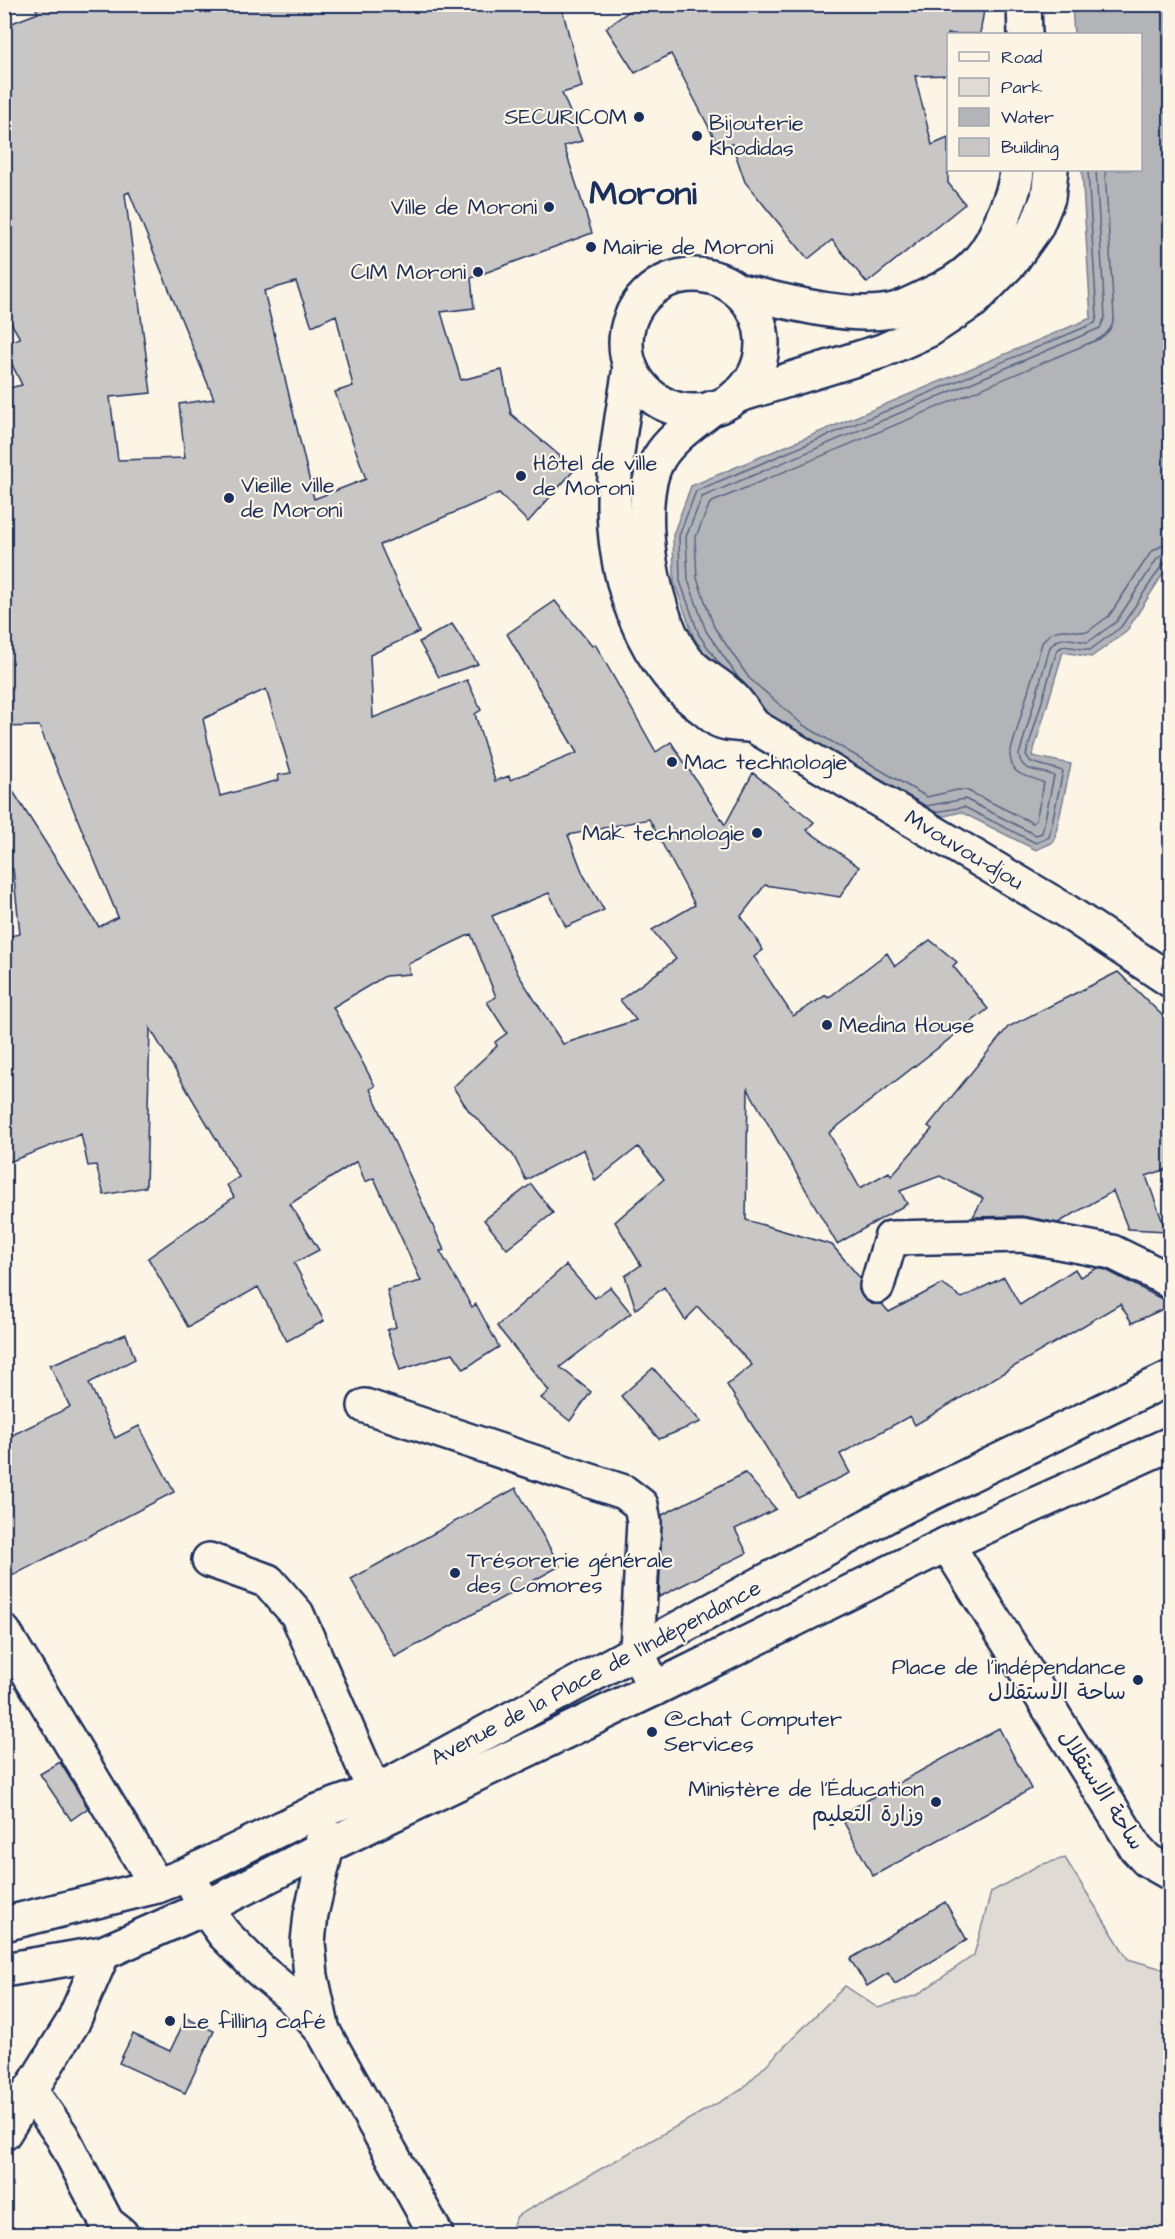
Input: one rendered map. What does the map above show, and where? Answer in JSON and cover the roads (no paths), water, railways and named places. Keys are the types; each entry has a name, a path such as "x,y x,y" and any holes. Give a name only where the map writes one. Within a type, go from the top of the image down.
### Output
{"main road":[{"path":"1024,4 1025,33"},
{"path":"740,291 810,306 855,312 891,311 929,295 955,283 977,263 990,246 1006,210 1017,171"},
{"path":"724,402 750,382 759,364 763,345 760,325 753,307 740,291 721,279 698,274 676,276 655,286 639,302 629,323 625,345 630,367 640,385 654,399 673,408 692,411 724,402 882,351 929,330 973,301 1011,262 1036,227 1048,198 1051,171"},
{"name":"Mvouvou-djou","path":"630,367 615,475 616,536 620,567 630,600 644,636 660,665 687,696 719,721 754,726"},
{"name":"Mvouvou-djou","path":"724,402 683,432 659,458 647,495 646,528 659,604 669,633 688,663 733,698 754,726 1063,909 1170,980"},
{"path":"877,1286 891,1238 1022,1235 1112,1252 1170,1282"},
{"name":"Avenue de la Place de l'Indépendance","path":"4,1924 157,1886 188,1874 315,1812 383,1788 903,1507 1170,1378"},
{"path":"365,1406 624,1492 641,1505 644,1522 637,1650 654,1689"},
{"name":"Avenue de la Place de l'Indépendance","path":"4,1970 103,1953 205,1908 327,1846 654,1689 947,1544 1170,1444"},
{"name":"ساحة الاستقلال","path":"947,1544 1136,1848 1147,1860 1170,1873"},
{"path":"209,1560 268,1581 297,1614 369,1779 383,1788"},
{"path":"4,1632 157,1886"},
{"path":"315,1812 327,1846 311,1914 308,1942 311,1976 323,2031"},
{"path":"188,1874 205,1908 224,1934 261,1971 291,1996 323,2031 436,2235"},
{"path":"4,2133 73,2022 103,1953"},
{"path":"30,2090 62,2136 106,2223 121,2235"}],"water":[{"path":"1072,5 1170,5 1170,563 1126,632 1091,657 1063,652 1032,756 1071,764 1054,842 1036,850 961,812 924,821 733,693 694,638 674,582 673,535 691,486 1091,318 1082,171 1142,171 1142,33 1074,33"}],"place":[{"name":"SECURICOM","path":"639,117"},
{"name":"Bijouterie Khodidas","path":"697,136"},
{"name":"Ville de Moroni","path":"549,207"},
{"name":"Mairie de Moroni","path":"591,247"},
{"name":"CIM Moroni","path":"478,272"},
{"name":"Hôtel de ville de Moroni","path":"521,476"},
{"name":"Vieille ville de Moroni","path":"229,498"},
{"name":"Mac technologie","path":"672,762"},
{"name":"Mak technologie","path":"757,833"},
{"name":"Medina House","path":"827,1025"},
{"name":"Trésorerie générale des Comores","path":"455,1573"},
{"name":"Place de l'indépendance ساحة الاستقلال","path":"1138,1680"},
{"name":"@chat Computer Services","path":"652,1732"},
{"name":"Ministère de l'Éducation وزارة التعليم","path":"936,1802"},
{"name":"Le filling café","path":"170,2021"}],"district":[{"name":"Moroni","path":"643,194"}]}
